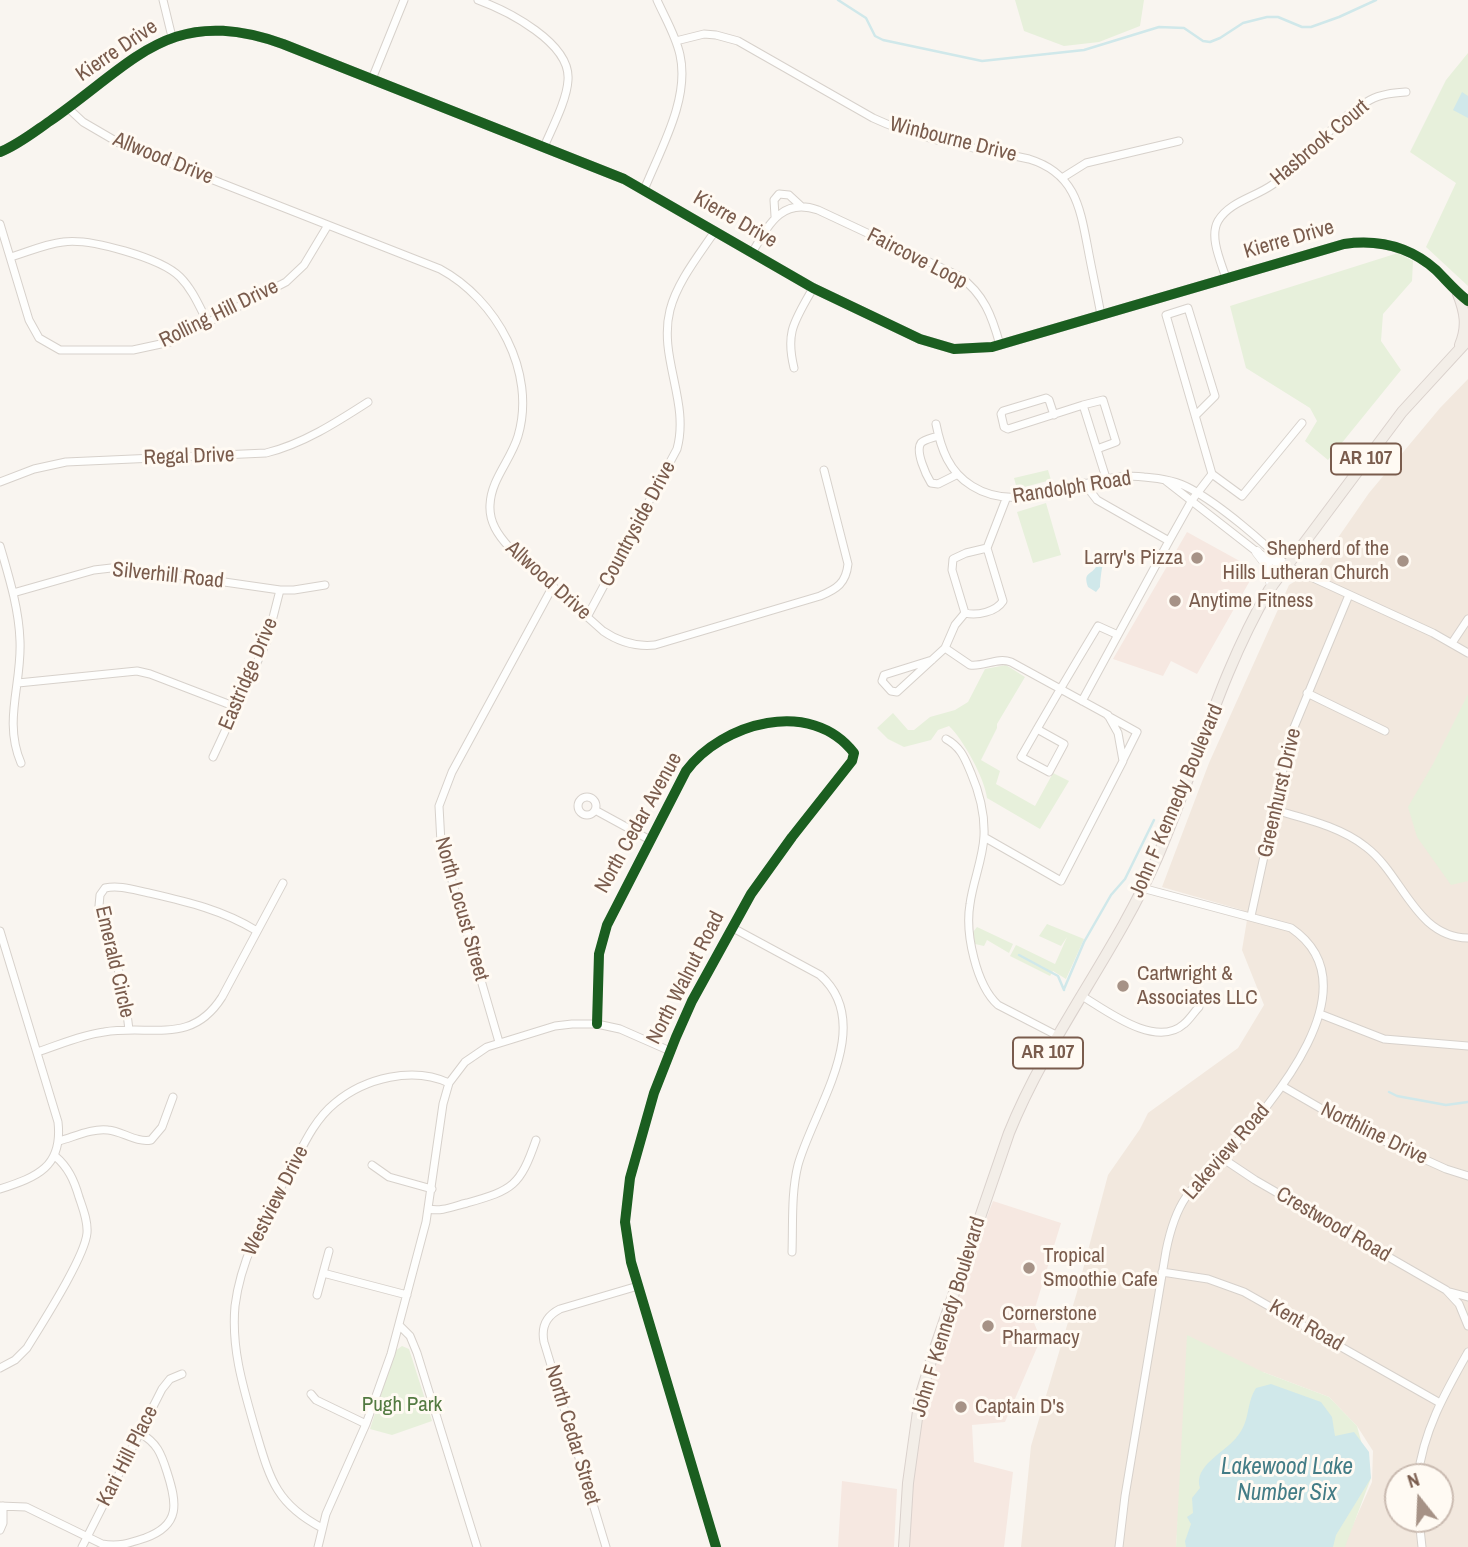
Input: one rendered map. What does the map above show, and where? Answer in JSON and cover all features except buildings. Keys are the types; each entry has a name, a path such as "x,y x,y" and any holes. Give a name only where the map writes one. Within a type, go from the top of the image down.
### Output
{"main road":[{"path":"1457,351 1464,334 1465,322 1458,293"},
{"name":"John F Kennedy Boulevard","path":"904,1547 915,1426 925,1379 1011,1126 1032,1081 1157,858 1247,632 1272,586 1395,420 1468,340"},
{"path":"1257,552 1267,565 1272,586"}],"street":[{"path":"163,0 172,37"},
{"path":"372,79 404,0"},
{"path":"478,0 504,11 533,29 554,47 565,63 568,78 566,89 544,147"},
{"path":"644,190 681,94 683,74 676,41 657,0"},
{"name":"Kierre Drive","path":"0,152 14,146 154,45 172,37 215,30 245,33 283,44 617,176 813,288 929,343 965,349 1000,345 1344,244 1377,242 1395,246 1424,260 1468,301"},
{"name":"Winbourne Drive","path":"676,41 704,34 728,37 892,127 922,137 1029,159 1045,165 1062,178 1079,205 1101,314"},
{"name":"Hasbrook Court","path":"1226,278 1215,233 1219,220 1227,210 1282,178 1349,113 1371,99 1385,94 1406,92"},
{"name":"Allwood Drive","path":"68,108 83,122 119,143 451,275 478,296 499,324 518,374 522,412 520,431 513,453 491,493 490,515 499,536 587,617 618,640 648,646 820,596 838,587 846,576 848,564 824,470"},
{"path":"1062,178 1086,163 1179,141"},
{"name":"Faircove Loop","path":"752,253 775,216 774,200 779,194 789,195 802,207 818,210 960,276 975,288 987,306 1000,345"},
{"path":"775,216 786,210 802,207"},
{"name":"Rolling Hill Drive","path":"0,223 35,334 47,345 60,350 133,350 180,338 286,282 304,265 328,225"},
{"name":"Countryside Drive","path":"587,617 677,449 681,426 668,344 668,322 676,293 715,231"},
{"path":"11,257 61,242 80,241 156,262 174,271 189,288 208,323"},
{"path":"794,369 790,337 794,322 813,288"},
{"path":"1196,415 1215,396 1188,308 1166,315 1212,474 1242,496 1302,422"},
{"path":"1054,415 1046,398 1003,411 1001,414 1004,427 1008,429 1054,415 1083,405 1103,400 1116,442 1097,449"},
{"name":"Regal Drive","path":"0,482 44,467 82,460 266,453 310,436 368,402"},
{"path":"1083,405 1106,478"},
{"path":"936,424 945,457 957,475 938,484 931,483 919,450 920,445 938,436"},
{"path":"1082,701 1195,497 1212,474"},
{"name":"Randolph Road","path":"957,475 977,490 1006,499 1029,497 1106,478 1144,477 1166,481 1195,497 1271,549 1287,566"},
{"path":"1084,484 1097,500 1170,541"},
{"name":"Randolph Road","path":"1195,497 1257,552 1272,561 1452,643 1468,653"},
{"path":"965,613 977,614 997,608 1003,601 987,548 1006,499"},
{"path":"0,546 13,593 20,640 18,683 12,707 13,746 21,763"},
{"path":"965,613 952,570 953,559 987,548"},
{"name":"Silverhill Road","path":"13,593 94,570 120,567 280,590 325,584"},
{"name":"North Locust Street","path":"499,1042 441,843 439,806 452,772 553,586"},
{"name":"Eastridge Drive","path":"213,757 267,641 280,590"},
{"name":"Greenhurst Drive","path":"1251,916 1290,737 1349,595"},
{"path":"932,660 884,675 882,681 891,691 897,692 932,660 945,648 955,625 965,613"},
{"path":"1452,643 1468,618"},
{"path":"1037,729 1064,744 1049,772 1021,757 1037,729 1098,626 1118,635"},
{"path":"945,648 975,667 1003,659 1011,662 1137,732 1060,881 984,837"},
{"path":"18,683 137,671 236,707"},
{"path":"1307,693 1385,731"},
{"path":"1108,715 1118,733 1123,761"},
{"name":"North Cedar Avenue","path":"597,1024 602,940 614,909 685,771 703,751 722,738 758,725 784,721 813,726 844,743"},
{"path":"946,739 954,743 962,754 980,794 983,810 984,837 968,919 982,983 998,1005 1058,1036"},
{"name":"North Walnut Road","path":"716,1547 627,1243 625,1222 628,1190 654,1093 692,1001 751,894 852,761 854,753 844,743"},
{"path":"595,810 650,840"},
{"path":"1275,810 1338,831 1358,841 1380,860 1432,927 1447,935 1468,938"},
{"path":"37,1052 91,1034 129,1030 180,1030 206,1017 222,997 283,883"},
{"name":"Emerald Circle","path":"129,1030 124,989 99,906 102,891 114,886 123,887 198,904 223,913 257,931"},
{"name":"Lakeview Road","path":"1119,1547 1125,1496 1170,1232 1178,1210 1198,1182 1222,1158 1282,1086 1303,1053 1320,1014 1322,976 1317,958 1308,943 1291,928 1142,888"},
{"path":"733,928 820,975 832,988 841,1010 843,1024 835,1070 798,1168 792,1252"},
{"path":"0,931 58,1122 59,1141 54,1156 35,1177 0,1189"},
{"path":"1082,996 1150,1032 1176,1029 1199,1007"},
{"path":"1320,1014 1384,1039 1468,1046"},
{"path":"318,1547 322,1528 366,1424 399,1325 429,1209 443,1104 449,1083 470,1058 499,1042 555,1026 597,1024 629,1032 670,1051"},
{"name":"Westview Drive","path":"322,1528 290,1507 273,1485 250,1412 235,1346 235,1308 244,1263 255,1236 312,1129 334,1104 356,1090 404,1074 425,1075 449,1083"},
{"name":"Northline Drive","path":"1282,1086 1353,1126 1446,1169 1468,1175"},
{"path":"59,1141 108,1129 144,1141 150,1140 162,1127 173,1097"},
{"path":"429,1209 441,1210 506,1190 522,1175 536,1140"},
{"path":"0,1368 15,1360 27,1348 79,1257 86,1239 86,1220 74,1182 67,1168 54,1156"},
{"name":"Crestwood Road","path":"1222,1158 1255,1180 1446,1290 1468,1297"},
{"path":"372,1166 389,1177 432,1189"},
{"path":"317,1295 329,1251"},
{"name":"Kent Road","path":"1162,1272 1208,1279 1244,1292 1440,1403"},
{"path":"323,1273 407,1295"},
{"name":"North Cedar Street","path":"606,1547 544,1342 545,1322 553,1312 560,1309 638,1286"},
{"name":"Crestwood Road","path":"1446,1290 1459,1304 1468,1326"},
{"path":"399,1325 410,1336 417,1353 477,1547"},
{"path":"1421,1463 1427,1437 1440,1403 1468,1352"},
{"name":"Kari Hill Place","path":"82,1547 166,1383 181,1374"},
{"path":"311,1394 316,1400 366,1424"},
{"path":"0,1530 3,1523 1,1506 26,1507 103,1544 116,1546 160,1533 169,1524 174,1513 170,1480 159,1448 140,1433"}],"shaded area":[{"path":"1468,379 1468,1547 1343,1547 1372,1482 1373,1451 1357,1426 1329,1397 1263,1372 1181,1480 1176,1547 1021,1547 1031,1446 1077,1292 1108,1175 1148,1113 1238,1048 1264,1005 1242,950 1247,920 1242,910 1162,887 1209,763 1289,585 1317,568 1369,493 1440,408"},
{"path":"1187,532 1256,570 1197,674 1171,661 1163,676 1113,659"},
{"path":"993,1201 1061,1223 1032,1318 1039,1343 1005,1422 972,1425 974,1462 1013,1472 1004,1547 909,1547 908,1483 925,1379"},
{"path":"842,1481 897,1489 894,1547 838,1547"}],"green space":[{"path":"1015,0 1144,0 1140,26 1099,42 1064,46 1024,31"},
{"path":"1468,53 1468,286 1426,247 1456,183 1410,152 1446,80"},
{"path":"1398,253 1413,261 1412,281 1383,314 1381,341 1401,370 1328,460 1305,441 1317,421 1310,408 1246,368 1230,306"},
{"path":"1048,470 1051,480 1017,489 1014,478"},
{"path":"1046,503 1061,555 1033,563 1017,512"},
{"path":"1006,665 1025,677 997,724 981,760 1000,771 996,784 1035,806 1053,773 1069,781 1040,829 987,798 973,760 949,726 938,730 931,740 904,747 888,739 877,728 893,713 908,730 914,730 930,717 955,710 968,702 985,669"},
{"path":"1468,694 1468,881 1451,885 1417,837 1408,807"},
{"path":"1047,924 1084,939 1066,979 1053,971 1050,976 1010,956 1016,945 1055,964 1067,937 1061,946 1039,936"},
{"path":"977,927 1013,944 1009,953 987,940 984,946 975,944 973,932"},
{"name":"Lakewood Lake Number Six","path":"1187,1335 1263,1372 1329,1397 1357,1426 1371,1478 1345,1547 1176,1547"},
{"name":"Pugh Park","path":"402,1346 409,1349 432,1421 392,1435 370,1429 395,1351"}],"water":[{"path":"1462,92 1468,96 1468,118 1453,110"},
{"path":"1098,555 1104,560 1100,587 1096,592 1088,587 1086,579 1096,567 1094,560"},
{"name":"Lakewood Lake Number Six","path":"1271,1384 1321,1402 1332,1417 1335,1436 1354,1432 1369,1452 1371,1478 1336,1535 1333,1547 1186,1547 1185,1541 1191,1524 1187,1517 1193,1513 1192,1498 1200,1488 1201,1473 1241,1432 1256,1388"}],"waterway":[{"path":"838,0 866,18 875,36 883,40 982,61 1084,50 1159,27 1184,28 1203,41 1210,42 1243,23 1267,17 1278,17 1302,27 1311,27 1376,0"},
{"path":"1064,989 1084,942 1111,895 1125,879 1154,820"},
{"path":"1019,955 1058,976 1064,990"},
{"path":"1389,1092 1397,1096 1446,1105 1468,1102"}],"cycle path":[{"path":"0,152 32,134 156,45 182,35 211,31 244,33 283,44 624,179 813,288 920,339 954,349 992,347 1344,244 1381,244 1415,255 1436,270 1468,301"},
{"path":"597,1024 599,954 607,925 686,771 702,754 721,740 744,729 767,723 791,721 815,725 836,736 854,753 852,761 751,894 692,1001 654,1093 630,1178 625,1222 631,1262 716,1547"}],"place":[{"name":"Larry's Pizza","path":"1197,558"},
{"name":"Shepherd of the Hills Lutheran Church","path":"1403,561"},
{"name":"Anytime Fitness","path":"1175,601"},
{"name":"Cartwright & Associates LLC","path":"1123,986"},
{"name":"Tropical Smoothie Cafe","path":"1029,1268"},
{"name":"Cornerstone Pharmacy","path":"988,1326"},
{"name":"Captain D's","path":"961,1407"}]}
